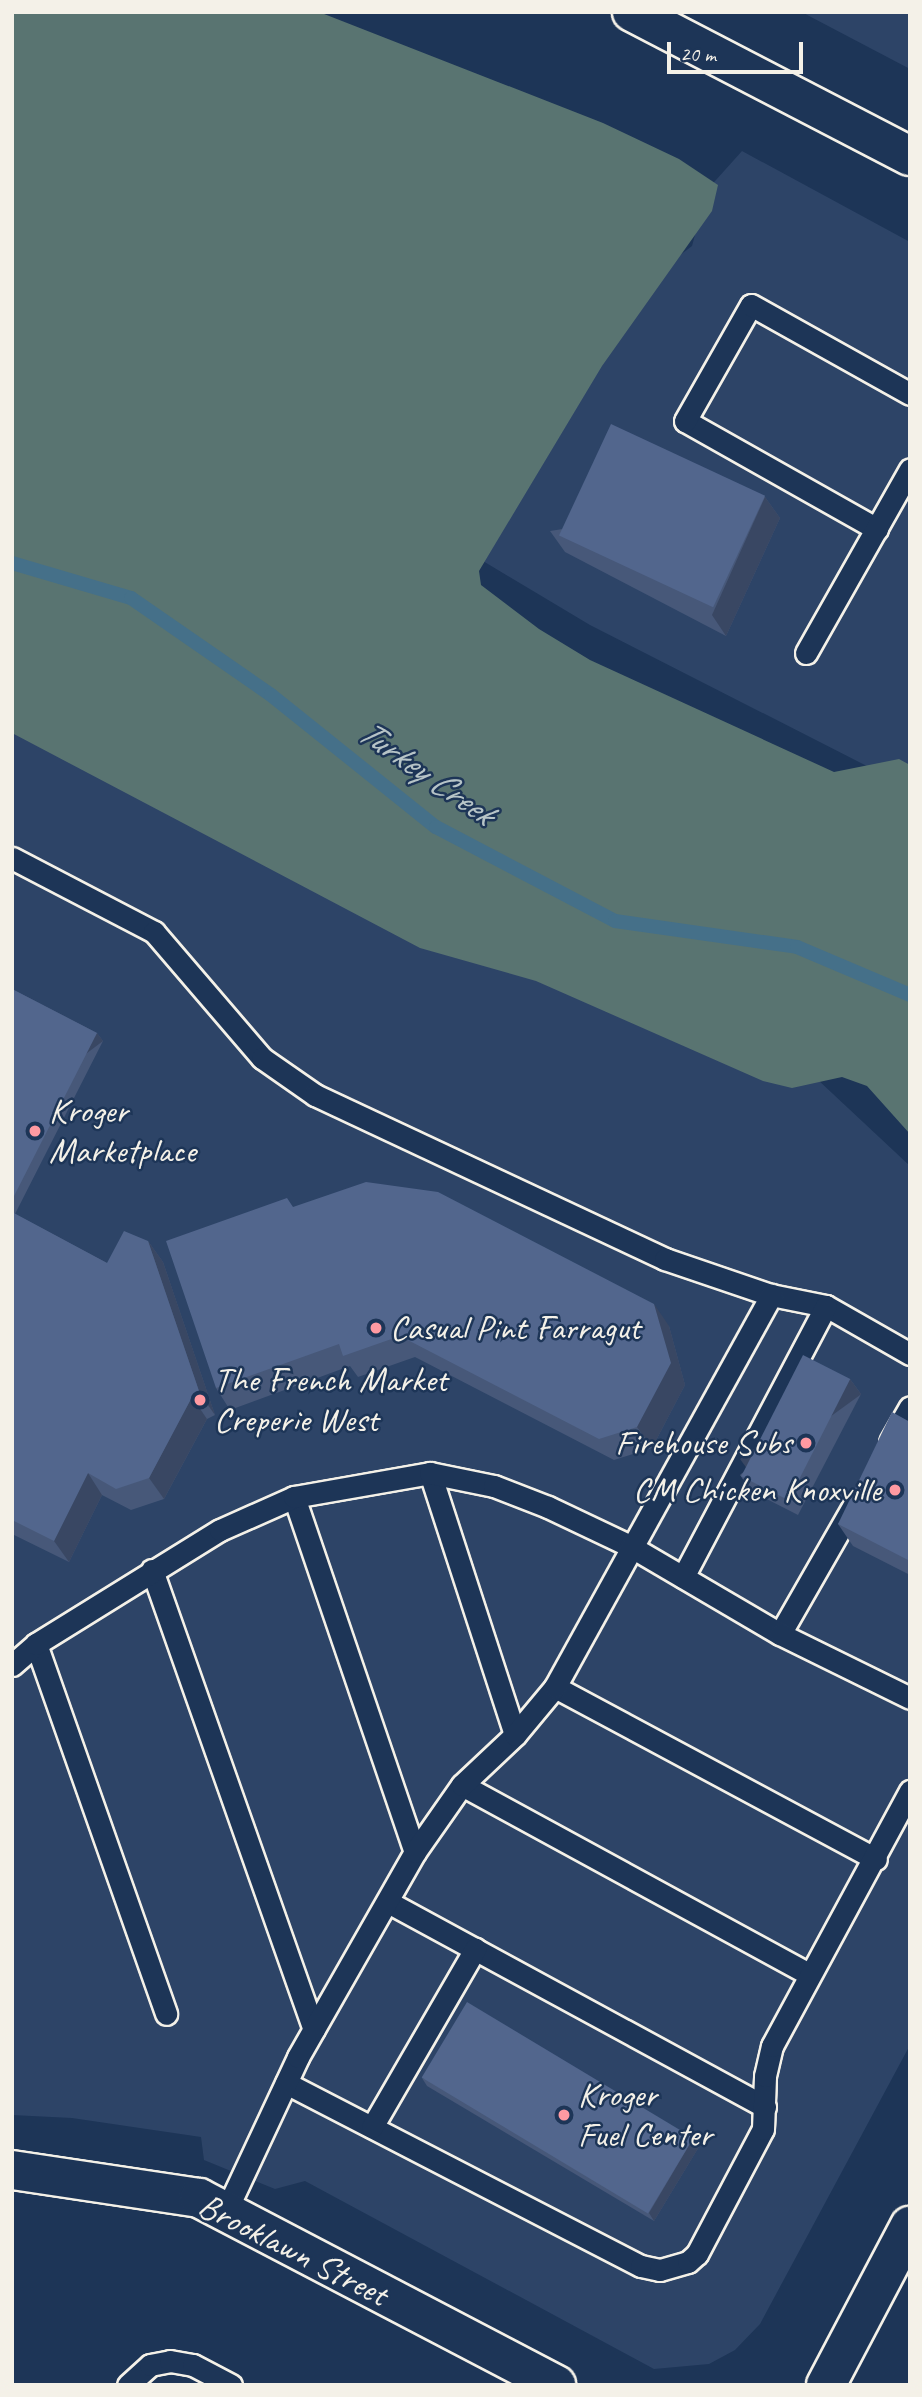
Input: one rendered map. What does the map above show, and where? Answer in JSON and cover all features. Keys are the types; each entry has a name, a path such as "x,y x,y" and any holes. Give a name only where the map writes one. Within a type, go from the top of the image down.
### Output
{"street":[{"path":"632,12 910,156"},
{"name":"Brooklawn Street","path":"12,2170 199,2198 556,2385"},
{"path":"826,2385 910,2226"}],"lane":[{"path":"877,529 685,421 751,306 910,394"},
{"path":"806,653 910,470"},
{"path":"12,858 154,932 262,1058 315,1095 665,1259 771,1295 826,1306 910,1354"},
{"path":"226,2211 314,2029 415,1852 462,1785 515,1735 555,1687 630,1546 771,1295"},
{"path":"683,1577 826,1306"},
{"path":"878,1464 910,1407"},
{"path":"430,1473 515,1735"},
{"path":"12,1665 36,1644 152,1570 220,1531 294,1497 430,1473 494,1486 630,1546 780,1634 910,1698"},
{"path":"780,1634 865,1486"},
{"path":"294,1497 415,1852"},
{"path":"152,1570 314,2029"},
{"path":"36,1644 166,2014"},
{"path":"555,1687 876,1859"},
{"path":"462,1785 810,1975"},
{"path":"286,2083 641,2266 660,2270 697,2254 763,2129 772,2046 876,1859 910,1791"},
{"path":"388,1902 765,2106"},
{"path":"372,2127 475,1949"},
{"path":"128,2385 150,2365 170,2361 193,2365 231,2385"}],"shaded area":[{"path":"802,12 910,12 910,69 811,17"},
{"path":"742,151 910,242 910,788 590,625 473,555 584,328 692,246 707,190"},
{"path":"12,712 817,1079 910,1166 910,2045 760,2324 735,2350 709,2364 654,2369 305,2181 275,2189 204,2160 201,2137 72,2118 12,2115"}],"green space":[{"path":"12,12 319,12 603,123 679,159 718,185 712,211 602,366 479,571 481,585 539,629 590,660 834,772 899,759 910,765 910,1134 867,1086 842,1077 792,1088 763,1081 536,981 420,948 12,733"}],"building":[{"path":"611,424 765,496 713,607 559,535"},
{"name":"Kroger Marketplace","path":"12,989 97,1033 12,1200"},
{"path":"366,1182 438,1192 654,1304 671,1363 637,1427 599,1439 400,1336 343,1356 339,1344 216,1388 166,1241 287,1198 293,1207"},
{"path":"12,1212 107,1263 124,1231 148,1241 200,1394 192,1397 149,1478 116,1489 88,1473 54,1541 12,1520"},
{"name":"Firehouse Subs","path":"803,1355 850,1379 788,1500 741,1476"},
{"path":"892,1412 910,1422 910,1561 838,1524"},
{"name":"Kroger Fuel Center","path":"467,2002 693,2138 648,2213 422,2077"}],"waterway":[{"name":"Turkey Creek","path":"12,563 131,598 271,695 436,827 615,921 797,947 910,995"}],"place":[{"name":"Kroger Marketplace","path":"35,1131"},
{"name":"Casual Pint Farragut","path":"376,1328"},
{"name":"The French Market Creperie West","path":"200,1400"},
{"name":"Firehouse Subs","path":"806,1443"},
{"name":"CM Chicken Knoxville","path":"895,1490"},
{"name":"Kroger Fuel Center","path":"564,2115"}]}
